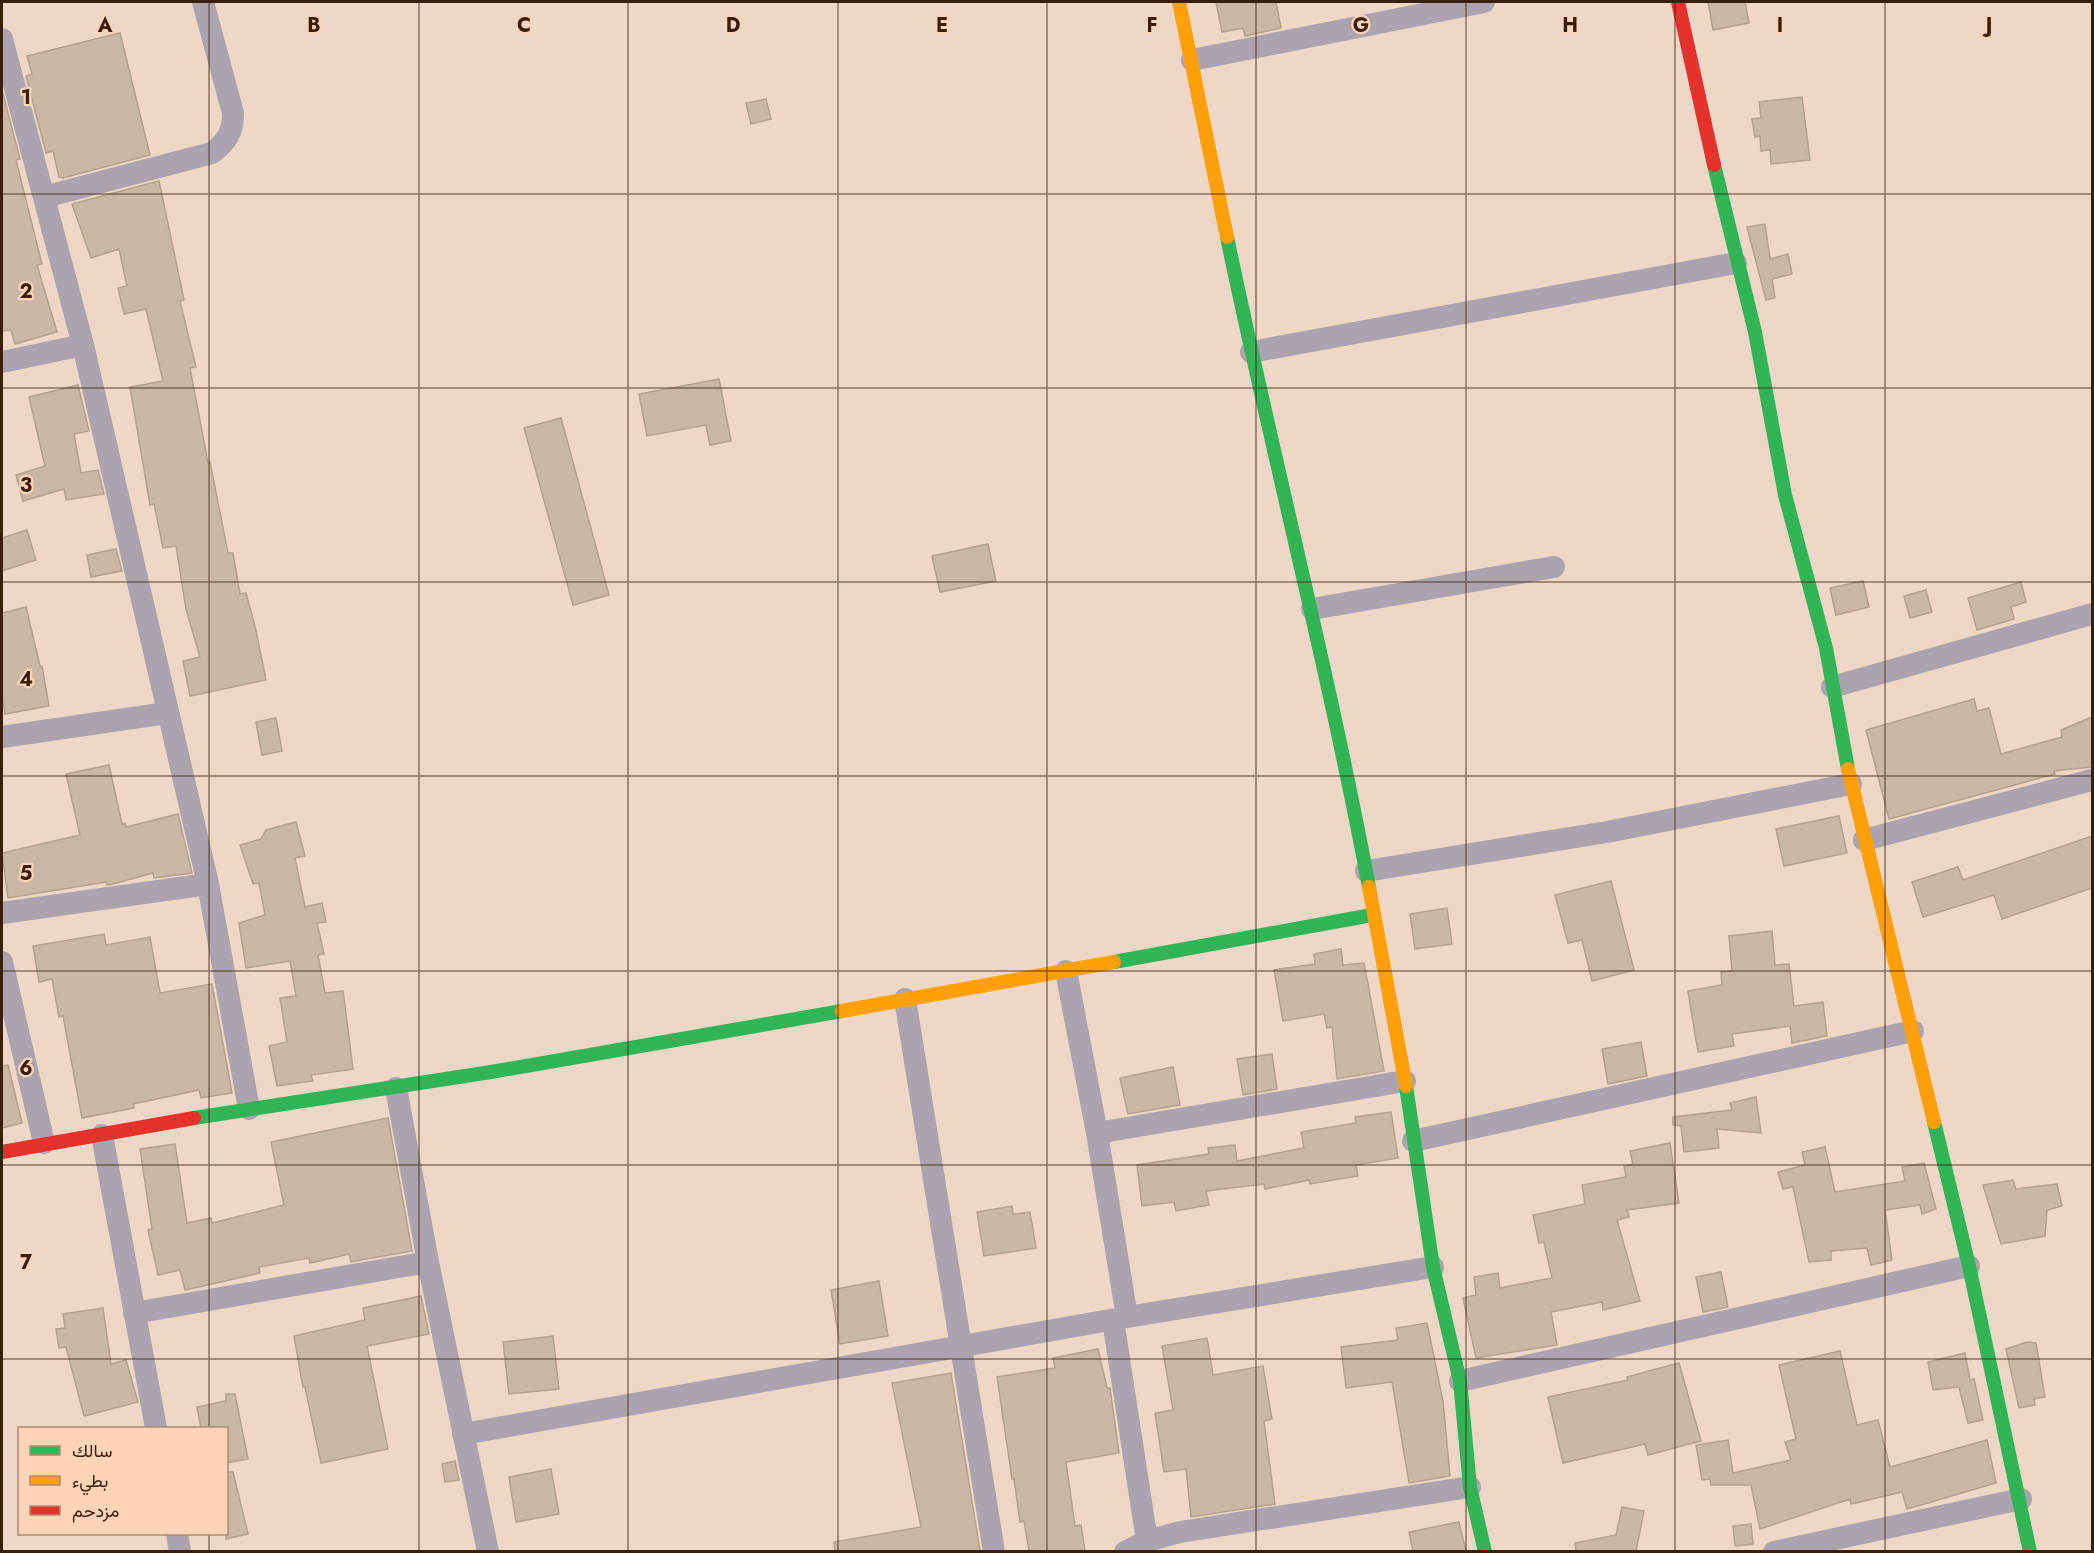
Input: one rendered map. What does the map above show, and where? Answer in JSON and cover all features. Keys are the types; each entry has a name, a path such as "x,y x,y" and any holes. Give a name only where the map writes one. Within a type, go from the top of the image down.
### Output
{"street":[{"path":"44,197 212,153 225,142 232,131 232,113 203,2"},
{"path":"1179,2 1251,352 1312,609 1366,871 1372,915 1405,1082 1433,1267 1460,1381 1470,1486 1485,1551"},
{"path":"1192,60 1484,2"},
{"path":"1678,2 1736,263 1755,332 1785,495 1826,648 1851,784 1969,1266 2030,1551"},
{"path":"2,39 83,345 208,885 249,1109"},
{"path":"1251,352 1736,263"},
{"path":"2,362 83,345"},
{"path":"1312,609 1554,567"},
{"path":"1832,687 2092,614"},
{"path":"2,737 167,713"},
{"path":"1864,840 2092,780"},
{"path":"1366,871 1607,832 1851,784"},
{"path":"2,913 208,885"},
{"path":"2,1152 249,1109 396,1088 1372,915"},
{"path":"2,962 44,1143"},
{"path":"1066,971 1097,1133 1147,1541"},
{"path":"905,999 994,1551"},
{"path":"1413,1141 1912,1031"},
{"path":"1097,1133 1405,1082"},
{"path":"396,1088 428,1262 488,1551"},
{"path":"102,1135 156,1427"},
{"path":"134,1313 428,1262"},
{"path":"1460,1381 1969,1266"},
{"path":"463,1434 1120,1319 1433,1267"},
{"path":"1125,1551 1147,1541 1180,1532 1470,1486"},
{"path":"1774,1551 2020,1499"},
{"path":"177,1535 180,1551"}],"building":[{"path":"1216,2 1276,2 1281,28 1245,36 1243,28 1222,32"},
{"path":"1708,2 1745,2 1749,23 1713,30"},
{"path":"120,33 150,155 63,178 59,177 53,151 46,153 26,76 32,74 27,56"},
{"path":"2,90 20,159 16,160 42,264 37,265 57,332 15,344 11,330 2,331"},
{"path":"1802,97 1810,160 1771,164 1770,150 1761,151 1760,136 1755,137 1752,119 1761,118 1759,102"},
{"path":"766,99 771,119 751,124 746,103"},
{"path":"159,181 184,300 180,301 196,367 190,368 208,463 210,462 228,553 233,553 240,594 246,593 266,680 190,696 183,661 200,657 186,609 176,546 163,548 154,504 150,505 130,387 163,381 146,309 124,314 118,288 127,286 119,249 91,258 72,204"},
{"path":"1765,224 1770,259 1788,254 1792,274 1772,279 1775,298 1766,300 1747,227"},
{"path":"719,379 731,441 710,445 706,425 647,436 639,394"},
{"path":"78,385 89,431 74,434 81,473 98,470 104,494 66,500 64,489 23,501 16,475 45,466 29,397"},
{"path":"561,418 609,595 573,605 524,428"},
{"path":"27,530 36,560 2,571 2,538"},
{"path":"988,544 996,581 940,592 932,556"},
{"path":"116,549 122,571 91,577 87,555"},
{"path":"1863,581 1869,607 1836,615 1830,588"},
{"path":"2021,582 2026,602 2011,607 2014,619 1977,630 1968,598"},
{"path":"1926,590 1932,612 1910,618 1904,596"},
{"path":"26,607 40,666 42,666 49,706 5,714 2,694 2,613"},
{"path":"1974,699 1977,711 1989,708 2001,754 2062,737 2061,730 2092,717 2092,767 2054,771 2055,774 1889,819 1866,730"},
{"path":"276,718 282,751 262,755 256,722"},
{"path":"109,765 122,824 125,823 126,827 178,814 192,873 154,878 153,873 113,884 107,885 106,882 8,898 2,853 80,835 66,774"},
{"path":"1839,816 1847,853 1784,866 1776,829"},
{"path":"296,822 305,856 295,858 305,907 322,903 326,922 317,923 324,954 318,955 325,993 343,991 353,1069 311,1075 313,1081 277,1086 269,1046 287,1042 280,998 296,996 290,961 246,968 239,923 265,915 259,883 253,884 240,845 261,839 266,830"},
{"path":"2092,836 2092,888 2002,919 1994,895 1923,917 1912,882 1958,867 1963,880"},
{"path":"1611,881 1634,970 1592,981 1582,940 1568,943 1555,895"},
{"path":"1447,908 1452,944 1415,949 1410,914"},
{"path":"1772,931 1775,965 1789,964 1794,1006 1823,1002 1827,1036 1792,1043 1790,1026 1732,1034 1734,1046 1698,1052 1688,991 1722,985 1721,972 1732,971 1729,936"},
{"path":"104,934 106,945 150,937 160,993 212,984 232,1093 201,1098 199,1090 133,1104 134,1108 82,1118 63,1016 59,1017 52,979 39,982 33,946"},
{"path":"1341,949 1343,965 1364,963 1384,1071 1337,1079 1332,1027 1327,1028 1324,1014 1283,1021 1274,970 1315,964 1314,954"},
{"path":"1641,1042 1647,1076 1608,1084 1602,1049"},
{"path":"1272,1054 1277,1089 1243,1095 1237,1059"},
{"path":"8,1065 22,1123 2,1128 2,1066"},
{"path":"1173,1067 1180,1105 1128,1114 1120,1078"},
{"path":"1756,1097 1761,1133 1717,1129 1719,1148 1684,1152 1681,1126 1673,1125 1673,1117 1732,1110 1730,1103"},
{"path":"1391,1112 1398,1158 1356,1165 1358,1176 1310,1184 1309,1180 1265,1189 1264,1184 1206,1191 1209,1205 1176,1211 1174,1202 1142,1206 1137,1165 1209,1154 1208,1148 1235,1145 1237,1161 1304,1148 1301,1132 1356,1123 1355,1117"},
{"path":"388,1118 412,1251 351,1262 349,1254 310,1263 309,1258 259,1267 260,1273 185,1290 180,1270 158,1275 148,1230 152,1229 140,1149 175,1144 187,1223 211,1218 212,1223 284,1205 271,1142"},
{"path":"1670,1143 1679,1203 1627,1210 1629,1217 1617,1220 1640,1301 1603,1310 1602,1302 1551,1312 1557,1345 1476,1358 1463,1298 1476,1295 1474,1277 1498,1273 1500,1288 1552,1278 1544,1242 1539,1243 1533,1215 1585,1204 1582,1185 1626,1177 1624,1166 1633,1164 1630,1151"},
{"path":"1825,1147 1835,1192 1905,1181 1902,1167 1924,1163 1936,1209 1922,1214 1920,1205 1885,1210 1892,1260 1871,1265 1867,1248 1831,1251 1831,1260 1809,1262 1793,1187 1783,1189 1778,1172 1805,1165 1802,1152"},
{"path":"2013,1180 2016,1189 2057,1184 2062,1206 2047,1210 2045,1236 2001,1244 1983,1185"},
{"path":"1012,1206 1013,1214 1030,1212 1036,1248 984,1256 977,1212"},
{"path":"1721,1272 1728,1307 1703,1312 1696,1277"},
{"path":"879,1281 888,1336 840,1344 831,1290"},
{"path":"421,1296 429,1334 367,1346 388,1449 321,1463 305,1387 303,1387 294,1336 365,1320 363,1308"},
{"path":"103,1308 111,1364 126,1360 138,1402 84,1416 66,1347 59,1348 56,1329 65,1328 63,1314"},
{"path":"1427,1323 1443,1401 1450,1476 1409,1483 1392,1382 1346,1388 1341,1347 1398,1340 1396,1328"},
{"path":"553,1336 559,1389 509,1394 503,1342"},
{"path":"1207,1338 1213,1375 1263,1366 1272,1419 1264,1421 1275,1504 1191,1517 1186,1469 1164,1472 1155,1413 1173,1410 1162,1346"},
{"path":"2027,1342 2036,1343 2045,1397 2034,1399 2035,1405 2019,1408 2006,1349"},
{"path":"1098,1349 1107,1388 1110,1388 1119,1453 1066,1462 1075,1526 1081,1525 1085,1551 1029,1551 1024,1521 1020,1522 1014,1479 1012,1479 997,1377 1055,1368 1053,1358"},
{"path":"1840,1351 1857,1425 1878,1420 1890,1467 1987,1440 1996,1483 1907,1509 1902,1492 1851,1504 1850,1499 1760,1529 1751,1485 1711,1485 1710,1479 1702,1480 1696,1445 1728,1440 1733,1473 1791,1460 1785,1442 1796,1439 1779,1365"},
{"path":"1965,1353 1970,1380 1974,1379 1983,1420 1968,1423 1959,1387 1933,1390 1928,1362"},
{"path":"1679,1363 1701,1441 1648,1455 1645,1444 1563,1463 1548,1397 1628,1380 1627,1377"},
{"path":"951,1373 980,1551 835,1551 834,1542 921,1527 892,1383"},
{"path":"226,1394 235,1394 248,1459 228,1463 228,1427 201,1427 197,1407 226,1401"},
{"path":"455,1461 459,1480 445,1482 442,1464"},
{"path":"551,1469 559,1514 516,1522 509,1477"},
{"path":"228,1472 233,1472 248,1534 226,1539 228,1535"},
{"path":"1622,1507 1644,1511 1636,1551 1576,1551 1575,1543 1616,1535"},
{"path":"1459,1522 1466,1551 1413,1551 1409,1532"},
{"path":"1751,1524 1753,1544 1735,1546 1733,1526"}],"traffic: fast":[{"path":"1714,165 1755,332 1785,495 1826,648 1848,769"},
{"path":"1227,237 1336,724 1369,887"},
{"path":"1114,962 1372,915"},
{"path":"194,1118 491,1072 842,1011"},
{"path":"1406,1086 1433,1267 1460,1381 1470,1487 1485,1552"},
{"path":"1934,1122 1969,1266 2030,1552"}],"traffic: slow":[{"path":"1179,2 1227,237"},
{"path":"1848,769 1934,1122"},
{"path":"1369,887 1406,1086"},
{"path":"842,1011 1114,962"}],"traffic: jam":[{"path":"1678,2 1714,165"},
{"path":"2,1152 194,1118"}]}
